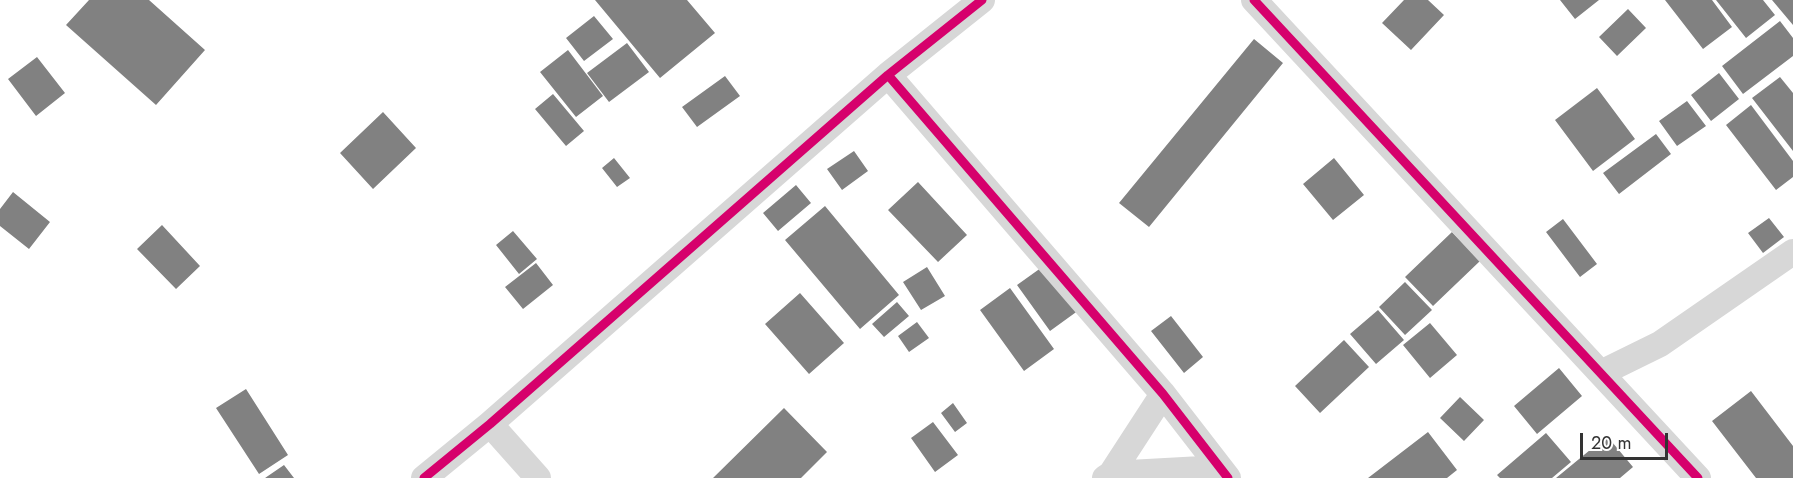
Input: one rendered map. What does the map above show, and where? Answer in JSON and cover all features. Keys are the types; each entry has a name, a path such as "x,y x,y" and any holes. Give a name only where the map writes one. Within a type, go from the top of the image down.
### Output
{"street":[{"path":"424,478 490,424 888,75 982,0"},
{"path":"1254,0 1698,478"},
{"path":"888,75 1163,394 1224,473"},
{"path":"1601,373 1660,344 1793,252"},
{"path":"1108,476 1163,394"},
{"path":"490,424 538,478"},
{"path":"1108,476 1224,473"}],"building":[{"path":"89,0 149,0 205,50 156,105 66,25"},
{"path":"595,0 687,0 715,33 660,78"},
{"path":"1404,0 1428,0 1444,15 1411,50 1382,23"},
{"path":"1560,0 1599,0 1575,19"},
{"path":"1665,0 1712,0 1732,27 1703,49"},
{"path":"1716,0 1763,0 1775,15 1746,38"},
{"path":"1772,0 1793,0 1793,25"},
{"path":"1628,9 1646,28 1617,56 1599,37"},
{"path":"594,16 613,39 584,61 566,38"},
{"path":"1780,21 1793,38 1793,56 1743,94 1722,66"},
{"path":"1254,39 1283,63 1149,227 1119,203"},
{"path":"627,43 649,72 609,102 587,73"},
{"path":"568,50 603,96 576,117 540,72"},
{"path":"37,57 65,93 36,116 8,79"},
{"path":"1719,73 1739,99 1711,121 1691,95"},
{"path":"725,76 740,96 697,127 682,107"},
{"path":"1780,77 1793,93 1793,151 1752,98"},
{"path":"1597,88 1635,139 1593,171 1555,120"},
{"path":"553,94 584,131 566,146 535,109"},
{"path":"1687,101 1706,126 1677,146 1659,121"},
{"path":"1751,105 1793,161 1793,177 1776,190 1726,125"},
{"path":"383,112 416,148 373,189 340,153"},
{"path":"1656,134 1671,154 1619,194 1603,173"},
{"path":"854,151 868,171 842,190 827,169"},
{"path":"614,158 630,178 617,187 602,168"},
{"path":"1334,158 1364,195 1333,220 1303,184"},
{"path":"918,182 967,235 938,262 888,210"},
{"path":"796,185 811,203 778,231 763,213"},
{"path":"13,192 50,222 29,249 0,226 0,209"},
{"path":"825,206 899,295 860,329 785,240"},
{"path":"1769,218 1784,237 1763,253 1748,233"},
{"path":"1563,219 1597,264 1580,277 1546,232"},
{"path":"162,225 200,266 176,289 137,249"},
{"path":"513,231 537,259 519,274 496,245"},
{"path":"1452,232 1480,261 1433,306 1405,277"},
{"path":"536,263 553,285 523,309 505,287"},
{"path":"1045,265 1079,310 1050,331 1017,285"},
{"path":"927,267 945,296 921,310 903,282"},
{"path":"1405,282 1432,310 1405,335 1379,307"},
{"path":"1010,288 1054,349 1024,371 980,310"},
{"path":"800,293 844,343 809,374 765,324"},
{"path":"897,302 909,316 884,337 872,324"},
{"path":"1378,310 1404,340 1376,364 1350,334"},
{"path":"1171,316 1203,357 1184,373 1151,331"},
{"path":"917,322 929,338 909,352 898,336"},
{"path":"1430,323 1457,355 1430,378 1403,345"},
{"path":"1344,340 1369,367 1320,413 1295,386"},
{"path":"1559,368 1582,396 1537,434 1514,406"},
{"path":"246,389 288,455 259,474 216,408"},
{"path":"1751,391 1793,446 1793,478 1756,478 1712,421"},
{"path":"1460,397 1484,420 1464,441 1440,418"},
{"path":"953,403 967,423 955,432 941,413"},
{"path":"784,408 827,452 801,478 713,478"},
{"path":"933,422 958,455 935,472 911,438"},
{"path":"1428,432 1457,470 1447,478 1368,478"},
{"path":"1546,433 1571,462 1552,478 1500,478 1497,475"},
{"path":"1607,436 1633,467 1620,478 1556,478"},
{"path":"284,465 294,478 265,478"}],"cycle path":[{"path":"424,478 490,424 888,75 982,0"},
{"path":"1254,0 1698,478"},
{"path":"888,75 1163,394 1228,478"}]}
